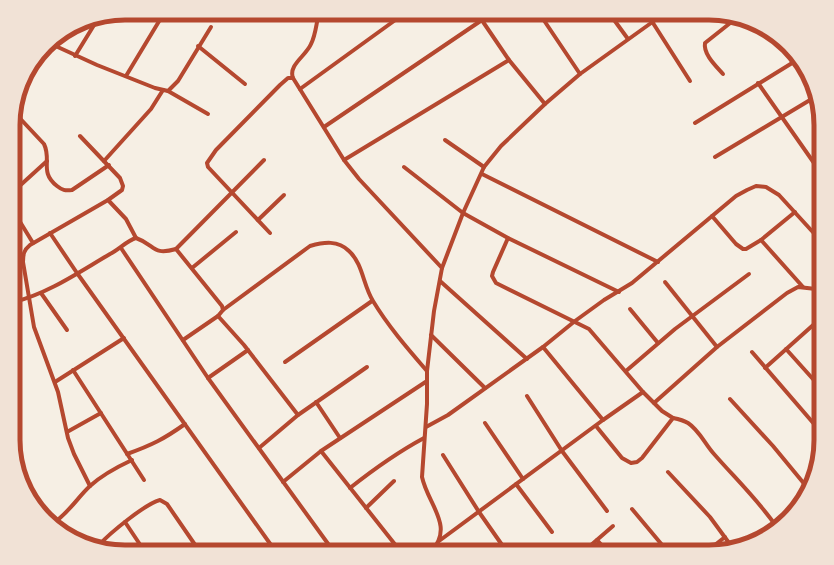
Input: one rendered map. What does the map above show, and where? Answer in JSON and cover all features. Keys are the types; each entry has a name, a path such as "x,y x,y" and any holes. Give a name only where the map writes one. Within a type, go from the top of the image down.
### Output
{"street":[{"path":"126,76 160,20"},
{"path":"318,20 315,36 307,52 294,65 292,70 293,78 344,160 359,179 442,268"},
{"path":"300,89 395,20"},
{"path":"324,127 482,20 509,60 545,104"},
{"path":"544,20 580,74"},
{"path":"614,20 628,40"},
{"path":"436,545 442,533 441,525 422,477 426,427 427,371 431,335 442,268 463,213 484,167 501,146 545,104 580,74 657,20"},
{"path":"653,23 690,81"},
{"path":"722,74 706,53 704,47 705,43 731,23"},
{"path":"75,56 95,25"},
{"path":"168,91 178,81 211,27"},
{"path":"56,46 75,56 168,91 208,114"},
{"path":"198,46 245,84"},
{"path":"344,160 509,60"},
{"path":"695,123 793,62"},
{"path":"270,233 208,168 207,163 280,85 288,78 293,78"},
{"path":"758,83 814,163"},
{"path":"104,161 151,109 163,90"},
{"path":"715,157 810,100"},
{"path":"20,119 47,149 47,173 50,179 61,189 66,191 72,190 109,165"},
{"path":"80,136 120,178 123,186 122,190 108,200 33,243 25,249 23,254 34,327 55,382 74,454 90,486"},
{"path":"445,140 484,167"},
{"path":"108,200 126,219 136,238 157,251 162,252 176,249 264,160"},
{"path":"20,186 47,161"},
{"path":"404,167 463,213 508,238 619,292"},
{"path":"482,174 658,262"},
{"path":"426,427 448,415 527,359 604,300 632,283 736,196 747,190 756,186 766,187 773,190 814,233"},
{"path":"258,220 284,195"},
{"path":"712,216 736,244 743,249 746,249 750,248 761,240 794,212"},
{"path":"20,222 33,243"},
{"path":"192,268 236,232"},
{"path":"50,233 271,545"},
{"path":"20,300 41,293 136,238"},
{"path":"508,238 493,272 493,279 500,285 575,321 596,335 643,392 662,411 673,418 688,424 696,431 773,523"},
{"path":"761,240 803,287"},
{"path":"183,340 218,316 223,310 310,246 323,242 331,243 341,246 350,252 357,260 366,288 372,300 427,371"},
{"path":"121,248 208,378 329,545"},
{"path":"176,249 220,304 223,310"},
{"path":"626,371 692,316 749,274"},
{"path":"440,281 527,359"},
{"path":"665,282 717,347"},
{"path":"654,403 717,347 787,293 798,287 814,289"},
{"path":"41,293 67,330"},
{"path":"285,362 372,300"},
{"path":"630,309 658,343"},
{"path":"218,316 233,331 298,415"},
{"path":"765,368 814,324"},
{"path":"431,335 485,388"},
{"path":"55,382 124,338"},
{"path":"543,347 603,420"},
{"path":"786,349 814,379"},
{"path":"208,378 248,350"},
{"path":"752,352 814,424"},
{"path":"259,448 298,415 367,367"},
{"path":"74,370 144,480"},
{"path":"283,482 321,451 427,381"},
{"path":"439,541 643,392"},
{"path":"526,396 562,451 607,511"},
{"path":"730,399 773,446 804,484"},
{"path":"316,402 340,438"},
{"path":"67,432 101,413"},
{"path":"596,426 622,458 631,464 642,458 673,418"},
{"path":"485,423 523,479"},
{"path":"127,454 163,440 185,424"},
{"path":"350,488 378,466 424,438"},
{"path":"321,451 395,545"},
{"path":"443,454 479,512 502,545"},
{"path":"57,520 69,510 90,486 112,470 132,460"},
{"path":"668,472 710,517 729,543"},
{"path":"366,508 394,481"},
{"path":"516,484 552,532"},
{"path":"101,542 107,535 124,522 160,500 164,501 195,545"},
{"path":"632,508 662,545"},
{"path":"124,522 140,545"},
{"path":"591,545 613,526"},
{"path":"715,545 725,536"},
{"path":"597,540 602,545"}]}
